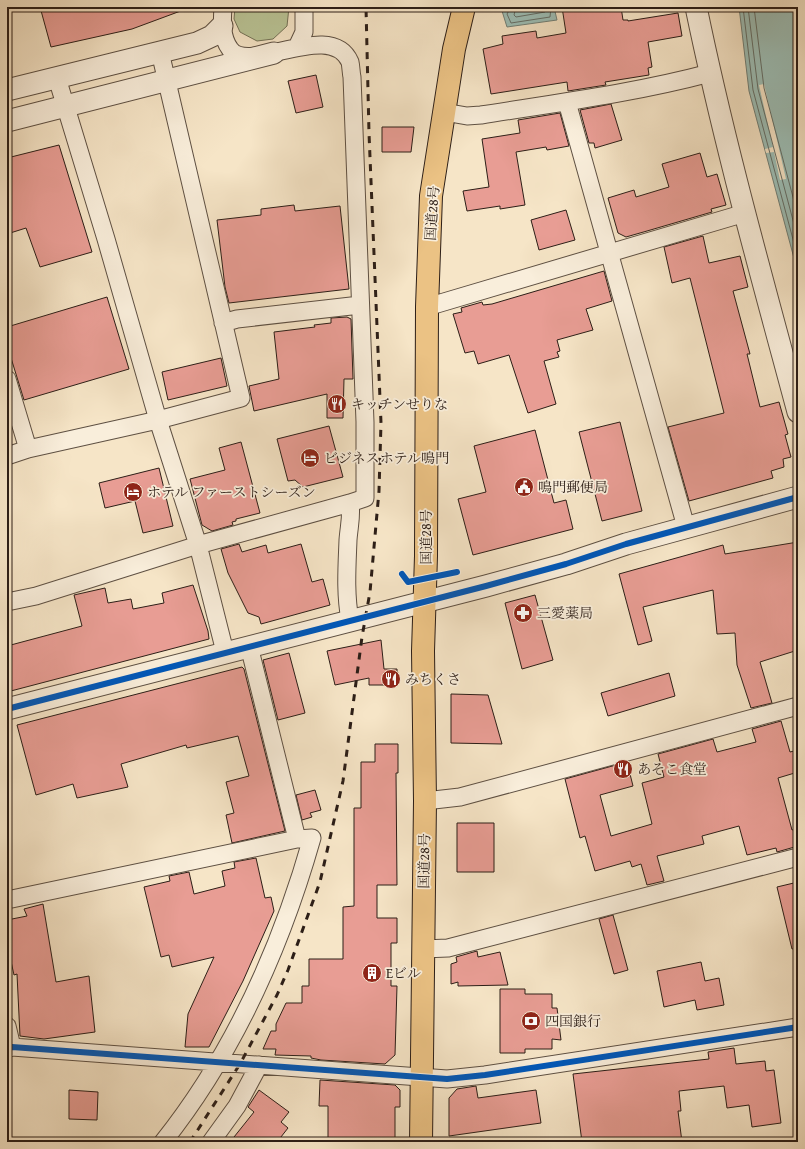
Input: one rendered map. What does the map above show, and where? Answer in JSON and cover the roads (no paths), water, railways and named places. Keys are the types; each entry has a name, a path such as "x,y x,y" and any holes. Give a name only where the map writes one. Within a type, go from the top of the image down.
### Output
{"highway":[{"name":"国道28号","path":"421,1142 425,801 427,307 431,196 454,49 464,7"}],"street":[{"path":"297,47 304,32 304,7"},
{"path":"696,7 710,74 745,213 798,412"},
{"path":"222,16 225,40 231,50 240,55 254,56 274,53"},
{"path":"7,90 198,43 212,36 222,16"},
{"path":"7,121 166,82 297,47 316,44 330,47 341,52 350,62 352,77 365,422 365,498 198,546 36,596 7,602"},
{"path":"7,456 28,449 158,420 241,398 160,52"},
{"path":"444,112 467,116 481,115 567,102 710,74"},
{"path":"57,78 158,420 198,546 225,652"},
{"path":"567,102 608,253 686,527"},
{"path":"427,307 745,213"},
{"path":"223,323 237,319 360,305"},
{"path":"7,379 28,449"},
{"path":"7,709 425,602 566,564 626,544 798,497"},
{"path":"350,503 352,516 348,538 346,599 350,620"},
{"path":"249,646 297,839"},
{"path":"425,801 460,797 798,706"},
{"path":"7,900 297,839 312,838 293,898 258,984 218,1061 199,1093 163,1142"},
{"path":"423,948 448,948 798,857"},
{"path":"7,1026 10,1048 144,1058 218,1061 259,1066 447,1079 485,1076 798,1026"},
{"path":"211,1142 237,1106 259,1066"}],"water":[{"path":"511,7 554,7 557,20 507,27 502,11"},
{"path":"739,7 798,7 798,273 749,91"}],"railway":[{"path":"190,1142 240,1064 277,995 288,970 320,882 343,781 362,637 370,592 379,491 381,423 369,133 366,7"}],"place":[{"name":"キッチンせりな","path":"337,404"},
{"name":"ビジネスホテル鳴門","path":"310,458"},
{"name":"鳴門郵便局","path":"524,487"},
{"name":"ホテル ファーストシーズン","path":"133,492"},
{"name":"三愛薬局","path":"523,613"},
{"name":"みちくさ","path":"391,679"},
{"name":"あそこ食堂","path":"623,769"},
{"name":"Eビル","path":"372,973"},
{"name":"四国銀行","path":"531,1021"}]}
